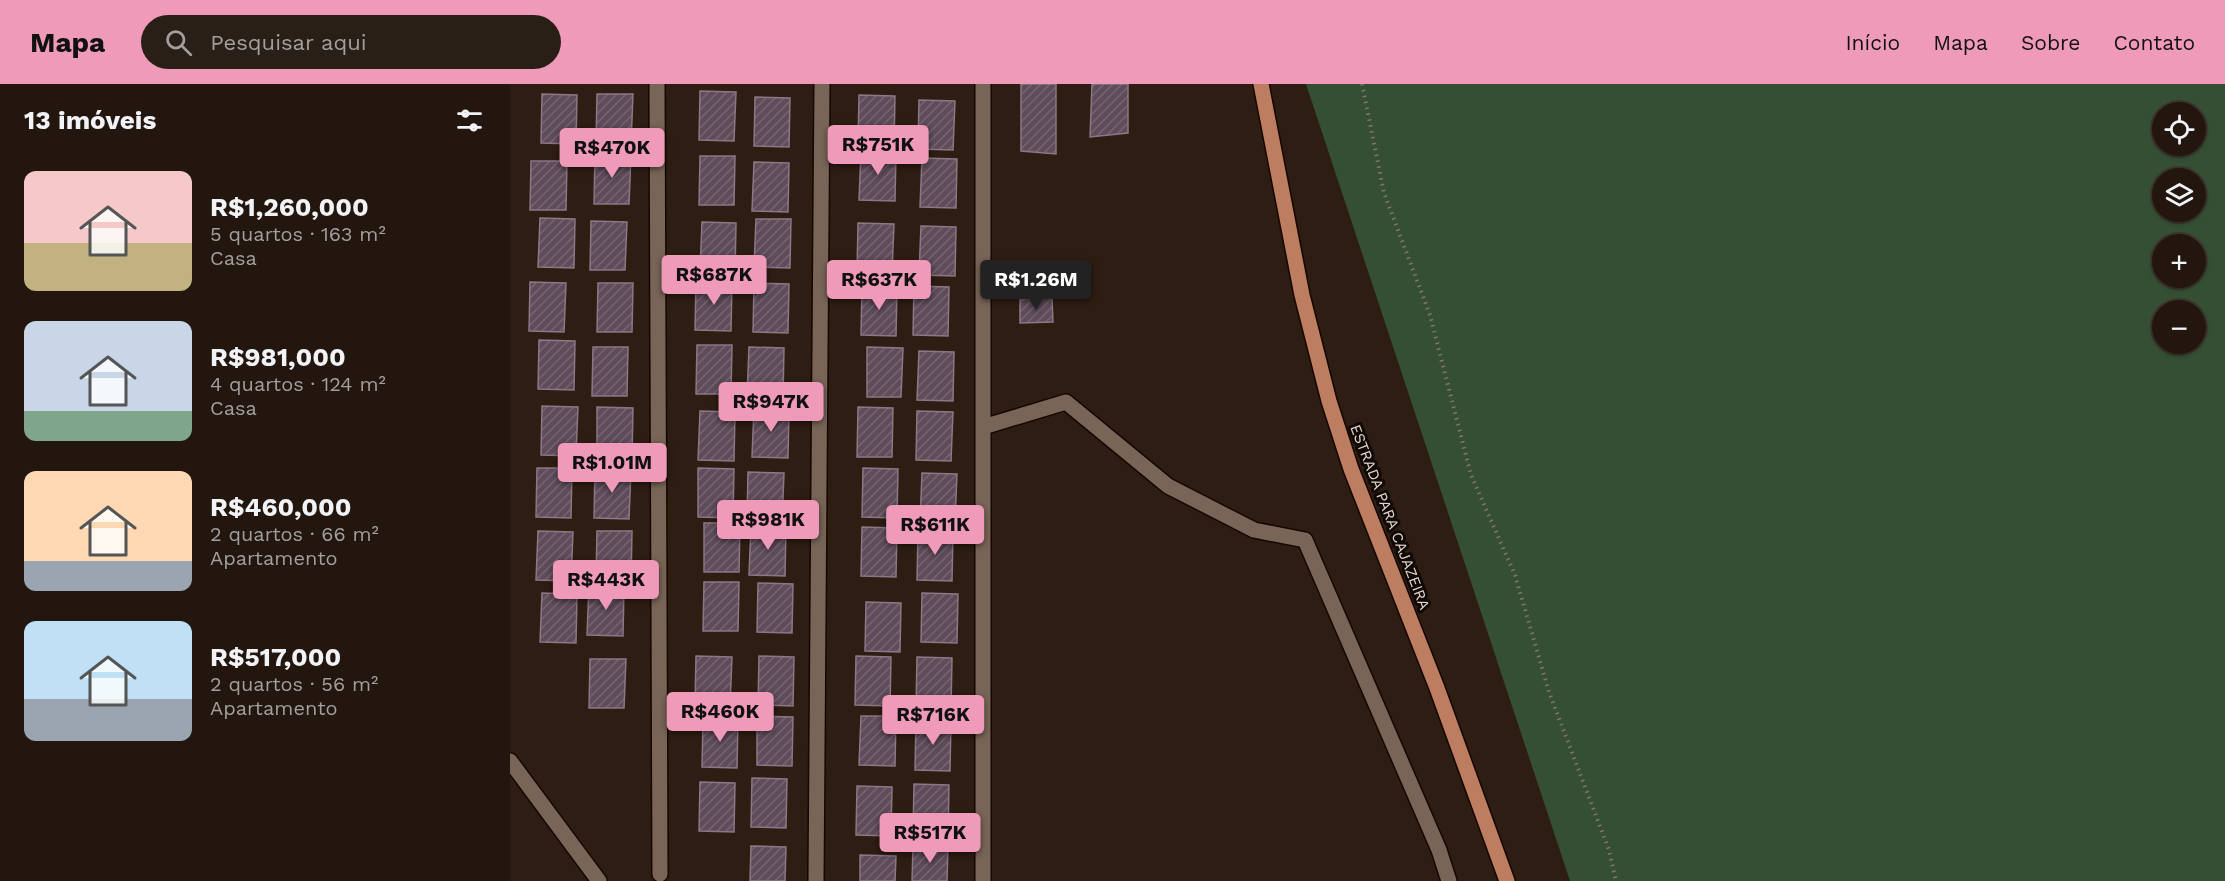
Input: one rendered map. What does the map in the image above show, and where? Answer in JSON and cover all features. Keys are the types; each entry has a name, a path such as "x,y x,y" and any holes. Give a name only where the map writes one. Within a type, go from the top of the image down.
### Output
{"main road":[{"name":"ESTRADA PARA CAJAZEIRA","path":"1261,84 1302,295 1329,401 1351,469 1437,688 1507,881"}],"street":[{"path":"657,84 660,874"},
{"path":"816,881 822,84"},
{"path":"983,84 983,881"},
{"path":"983,427 1066,402 1168,486 1254,530 1305,540 1439,850 1449,881"},
{"path":"510,760 599,881"}],"path":[{"path":"1362,84 1384,193 1430,315 1472,475 1515,575 1549,692 1609,850 1616,881"}],"green space":[{"path":"1306,84 2225,84 2225,881 1570,881"}],"building":[{"path":"1021,84 1056,84 1056,154 1021,151"},
{"path":"1092,84 1128,84 1128,133 1090,137"},
{"path":"700,91 736,92 734,141 699,140"},
{"path":"542,94 577,95 576,144 541,143"},
{"path":"597,94 633,94 631,144 596,143"},
{"path":"859,95 895,96 894,145 858,144"},
{"path":"755,97 790,98 789,147 754,146"},
{"path":"919,100 955,101 953,150 918,149"},
{"path":"861,151 896,152 895,201 859,200"},
{"path":"595,154 631,155 629,204 594,204"},
{"path":"700,156 735,156 734,205 699,205"},
{"path":"922,158 957,159 956,208 920,207"},
{"path":"531,161 567,161 566,210 530,210"},
{"path":"754,162 789,163 788,212 752,211"},
{"path":"540,218 575,219 574,268 538,267"},
{"path":"756,219 791,219 790,268 754,267"},
{"path":"591,221 627,222 625,270 590,270"},
{"path":"702,222 736,223 735,272 700,271"},
{"path":"858,223 894,224 892,273 857,272"},
{"path":"921,226 956,227 955,276 919,275"},
{"path":"696,281 732,282 731,331 695,330"},
{"path":"530,282 566,283 564,332 529,331"},
{"path":"598,283 633,283 632,332 597,332"},
{"path":"754,283 789,284 788,333 753,332"},
{"path":"862,286 897,287 896,336 861,335"},
{"path":"914,286 949,287 948,336 913,335"},
{"path":"1052,298 1053,322 1020,323 1020,299"},
{"path":"539,340 575,341 574,390 538,389"},
{"path":"697,345 732,345 731,394 696,394"},
{"path":"593,347 628,347 627,396 592,396"},
{"path":"749,347 784,348 783,397 747,396"},
{"path":"867,347 903,348 901,397 867,397"},
{"path":"919,351 954,352 953,401 917,400"},
{"path":"542,406 578,407 576,456 541,455"},
{"path":"597,407 633,408 632,457 597,456"},
{"path":"858,407 893,408 892,457 857,457"},
{"path":"754,408 789,409 788,458 752,457"},
{"path":"700,411 735,412 734,461 698,460"},
{"path":"917,411 953,412 951,461 916,460"},
{"path":"537,468 572,468 571,518 536,517"},
{"path":"698,468 734,469 733,518 698,517"},
{"path":"863,468 898,469 897,518 862,517"},
{"path":"595,469 631,470 629,519 594,518"},
{"path":"748,472 784,473 782,522 747,521"},
{"path":"922,473 957,474 955,522 920,522"},
{"path":"704,523 740,523 739,572 704,572"},
{"path":"751,526 786,527 785,576 749,575"},
{"path":"862,527 897,528 896,577 861,576"},
{"path":"538,531 573,532 571,581 536,580"},
{"path":"597,531 632,531 631,580 596,580"},
{"path":"918,531 953,532 952,581 917,580"},
{"path":"704,582 739,582 738,631 703,631"},
{"path":"758,583 793,584 792,633 757,632"},
{"path":"589,586 624,587 623,636 587,635"},
{"path":"542,593 577,594 576,643 540,642"},
{"path":"922,593 958,594 957,643 921,642"},
{"path":"866,602 901,603 900,652 865,651"},
{"path":"696,656 732,657 730,706 695,705"},
{"path":"759,656 794,657 793,706 758,705"},
{"path":"856,656 891,657 890,706 855,705"},
{"path":"917,657 952,658 951,707 916,706"},
{"path":"590,659 626,659 624,708 589,708"},
{"path":"757,716 793,717 792,766 757,765"},
{"path":"861,716 896,716 895,766 859,765"},
{"path":"703,718 738,719 737,768 702,767"},
{"path":"916,721 951,721 950,771 915,770"},
{"path":"752,778 787,779 786,828 751,827"},
{"path":"700,782 735,783 734,832 699,831"},
{"path":"914,784 949,785 948,834 913,833"},
{"path":"857,786 892,787 891,836 856,835"},
{"path":"751,846 786,847 785,881 750,881"},
{"path":"913,847 948,847 947,881 912,881"},
{"path":"860,855 896,856 895,881 860,881"}]}
